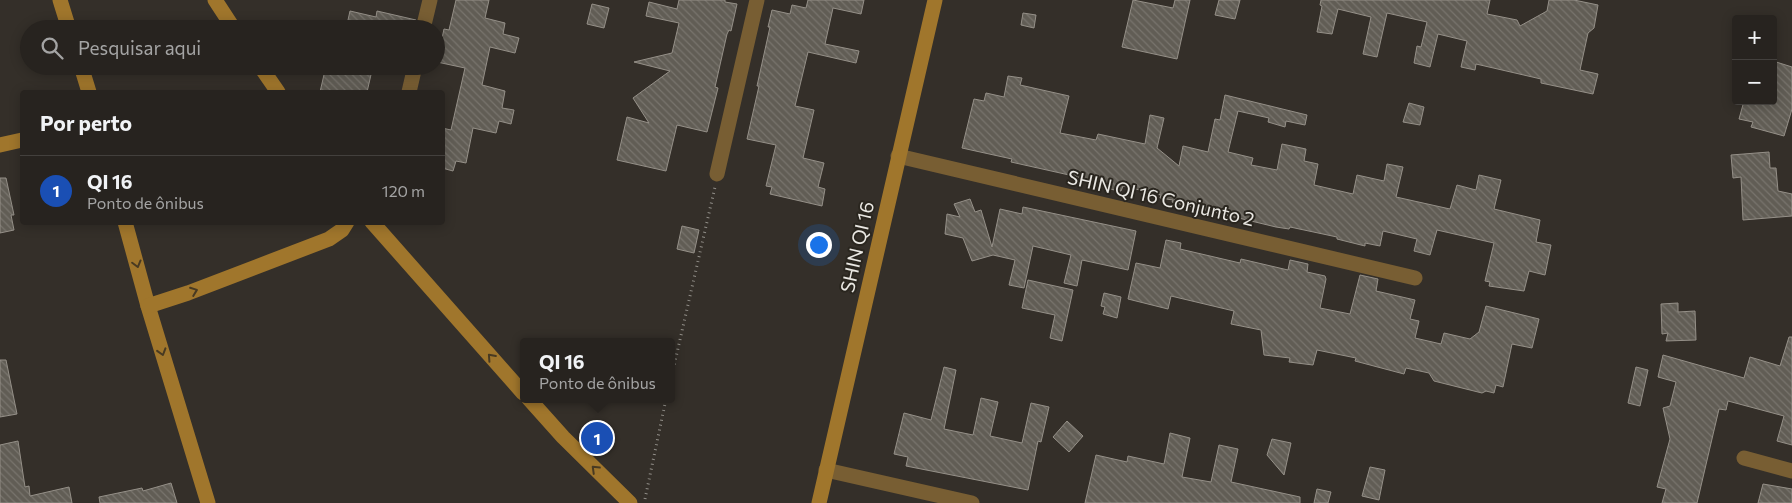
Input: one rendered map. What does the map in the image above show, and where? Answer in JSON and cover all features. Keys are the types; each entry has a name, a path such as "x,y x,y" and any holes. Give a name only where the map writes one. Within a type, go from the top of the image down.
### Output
{"main road":[{"path":"60,0 66,20"},
{"path":"215,0 228,20"},
{"name":"SHIN QI 16","path":"818,503 934,0"},
{"path":"84,75 88,90"},
{"path":"266,75 277,90"},
{"path":"0,145 20,140"},
{"path":"127,225 148,306 208,503"},
{"path":"148,306 188,293 329,239 342,230 345,225"},
{"path":"375,225 520,390"},
{"path":"532,403 563,438 630,503"}],"street":[{"path":"426,20 430,0"},
{"path":"717,174 757,0"},
{"path":"409,90 413,75"},
{"name":"SHIN QI 16 Conjunto 2","path":"898,156 1415,278"},
{"path":"1744,458 1792,471"},
{"path":"826,470 972,503"}],"path":[{"path":"675,361 717,174"},
{"path":"644,503 665,403"}],"building":[{"path":"456,0 489,0 485,18 505,23 503,34 519,38 515,53 490,47 482,85 505,91 502,108 514,110 511,124 499,121 496,133 473,128 466,163 456,161 453,171 445,169 445,129 451,130 465,68 445,64 445,29 449,30"},
{"path":"679,0 725,0 725,2 737,4 731,31 729,30 727,34 715,87 718,88 707,132 677,125 666,171 617,160 627,117 649,123 633,98 670,71 634,62 672,53 679,23 646,16 649,2 677,9"},
{"path":"808,0 864,0 861,14 833,8 825,44 859,51 856,63 808,52 795,106 814,110 803,158 824,163 818,187 825,189 822,206 770,194 772,187 766,186 776,145 747,139 759,86 757,86 772,10 790,14 792,5 806,8"},
{"path":"1133,0 1173,8 1175,0 1190,0 1177,59 1122,47"},
{"path":"1219,0 1240,0 1235,19 1215,15"},
{"path":"1321,0 1490,0 1487,14 1517,20 1520,26 1547,11 1549,0 1574,0 1598,5 1594,28 1588,33 1580,70 1598,74 1593,94 1541,83 1541,79 1476,64 1475,70 1461,67 1467,41 1438,34 1430,67 1414,63 1417,46 1421,47 1427,22 1387,13 1377,57 1363,54 1371,17 1338,9 1332,34 1317,32 1322,6 1320,5"},
{"path":"592,4 609,8 604,28 587,24"},
{"path":"350,11 376,17 377,11 416,20 348,20"},
{"path":"1023,13 1036,15 1034,28 1021,25"},
{"path":"1777,62 1792,67 1792,109 1784,136 1751,127 1753,122 1739,119 1743,105 1777,105"},
{"path":"324,75 371,75 367,90 320,90"},
{"path":"1008,76 1022,78 1020,85 1069,96 1060,133 1096,140 1098,134 1145,144 1150,115 1164,118 1157,148 1179,166 1183,146 1208,152 1215,119 1220,120 1225,95 1307,115 1305,125 1286,121 1285,127 1268,122 1269,118 1238,111 1228,152 1253,158 1251,165 1277,170 1282,144 1306,149 1304,161 1318,164 1314,185 1353,194 1357,175 1384,181 1387,164 1403,167 1396,197 1450,209 1457,185 1476,190 1479,175 1501,180 1494,209 1540,220 1536,242 1551,245 1545,275 1529,271 1524,291 1489,286 1490,282 1485,281 1494,243 1437,230 1430,255 1414,251 1417,239 1383,231 1380,246 1365,243 1365,246 1337,239 1337,237 1290,227 1289,229 1276,227 1172,202 1173,200 1160,198 1161,195 1123,186 1121,191 1103,188 1105,183 1011,162 1012,159 962,148 974,99 984,101 986,93 1004,97"},
{"path":"1409,103 1424,107 1420,125 1403,122"},
{"path":"1769,152 1770,168 1776,168 1778,191 1792,194 1792,216 1743,220 1741,177 1733,178 1731,155"},
{"path":"0,178 6,178 14,215 11,215 14,230 0,233"},
{"path":"970,199 975,212 981,210 992,247 1000,209 1022,214 1023,207 1136,231 1128,270 1082,260 1077,286 1064,283 1071,255 1033,246 1024,288 1009,285 1015,260 993,255 972,261 963,238 945,234 947,214 960,217 954,204"},
{"path":"682,226 699,230 694,253 677,249"},
{"path":"1166,240 1181,243 1180,249 1240,263 1241,259 1288,270 1290,260 1308,264 1307,272 1325,276 1326,279 1320,308 1350,314 1360,275 1378,279 1376,291 1415,300 1410,319 1419,321 1415,338 1441,344 1444,333 1470,339 1479,332 1486,306 1539,319 1532,348 1512,344 1503,387 1496,385 1494,393 1486,391 1482,393 1434,381 1429,373 1406,368 1404,374 1355,361 1356,358 1317,350 1313,365 1289,362 1290,358 1264,355 1261,330 1231,324 1234,311 1171,296 1168,309 1128,299 1136,263 1160,268"},
{"path":"1028,280 1073,290 1062,341 1050,338 1055,315 1022,308"},
{"path":"1104,293 1121,297 1117,318 1103,314 1105,307 1101,306"},
{"path":"1678,303 1678,312 1695,311 1696,340 1666,341 1668,333 1662,334 1661,304"},
{"path":"1789,337 1792,337 1792,445 1777,441 1784,416 1728,401 1726,410 1719,409 1697,503 1662,503 1666,489 1657,487 1670,439 1663,408 1670,406 1676,382 1658,377 1663,355 1744,378 1750,357 1780,366"},
{"path":"0,360 6,360 17,414 0,417"},
{"path":"944,367 956,370 944,429 973,435 981,398 998,402 990,436 1022,443 1031,403 1049,407 1041,442 1038,441 1028,490 906,466 908,457 894,454 904,413 931,420"},
{"path":"1636,367 1648,370 1640,406 1628,403"},
{"path":"1067,421 1083,436 1069,452 1053,437"},
{"path":"1170,433 1190,438 1182,477 1211,482 1219,445 1238,449 1231,482 1300,497 1300,503 1085,503 1096,455 1127,462 1128,456 1164,464"},
{"path":"1272,439 1291,443 1284,475 1267,455"},
{"path":"18,441 25,487 29,486 30,496 69,487 72,503 0,503 0,445"},
{"path":"1370,467 1385,470 1379,500 1362,496"},
{"path":"171,483 177,503 100,503 99,497 142,488 143,491"},
{"path":"1763,484 1792,489 1792,503 1758,503"},
{"path":"1317,489 1331,492 1328,503 1314,503"}],"place":[{"name":"QI 16","path":"597,438"}]}
